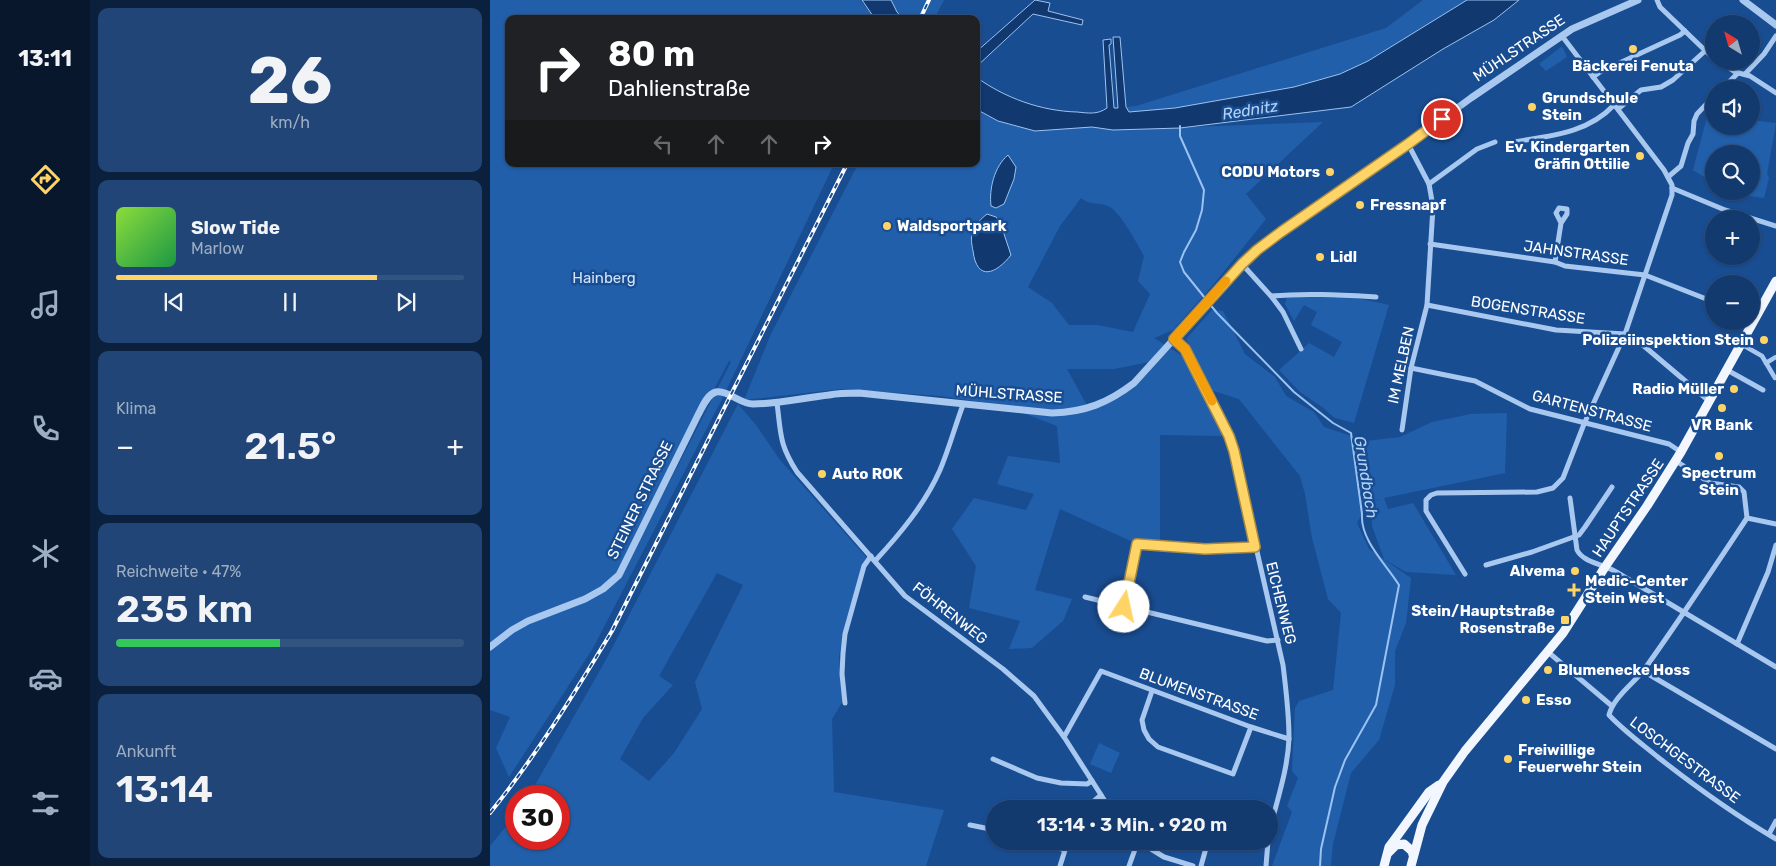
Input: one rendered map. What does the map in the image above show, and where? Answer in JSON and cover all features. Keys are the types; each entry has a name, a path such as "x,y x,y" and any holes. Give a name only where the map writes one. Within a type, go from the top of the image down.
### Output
{"main road":[{"name":"HAUPTSTRASSE","path":"1760,307 1776,281"},
{"name":"HAUPTSTRASSE","path":"1411,866 1422,825 1443,782 1466,751 1563,633 1605,566 1676,461 1747,330"},
{"path":"1384,866 1395,839 1429,792 1443,782"},
{"path":"1387,855 1392,848 1400,844 1408,846 1413,855"}],"street":[{"name":"MÜHLSTRASSE","path":"748,404 777,403 830,394 859,393 1052,413 1081,410 1104,402 1118,395 1134,383 1242,264 1281,232 1562,36 1581,24 1638,0"},
{"path":"1508,143 1568,132 1586,126 1641,90 1661,87 1674,80 1705,51 1660,7 1657,0"},
{"path":"1743,0 1776,25"},
{"path":"1593,77 1600,72 1680,36 1685,31"},
{"path":"1465,574 1426,511 1425,503 1427,497 1436,493 1537,492 1553,488 1563,478 1584,424 1625,334 1672,195 1672,188 1668,177 1562,36"},
{"path":"1745,74 1764,54 1776,36"},
{"path":"1733,70 1745,74 1776,93"},
{"path":"1731,80 1738,73"},
{"path":"1668,177 1681,166 1688,143 1693,134 1696,114 1705,105"},
{"path":"1429,184 1477,149 1495,142"},
{"name":"IM MELBEN","path":"1402,430 1411,368 1427,305 1433,207 1429,184 1408,144"},
{"path":"1672,188 1725,210 1776,226"},
{"path":"1555,262 1561,223"},
{"name":"JAHNSTRASSE","path":"1430,244 1555,262 1566,266 1645,275 1705,298"},
{"path":"1242,264 1283,312 1301,349"},
{"path":"1271,296 1348,294 1376,297"},
{"name":"BOGENSTRASSE","path":"1427,305 1556,330 1625,334"},
{"path":"1625,334 1638,341 1709,401"},
{"name":"EICHENWEG","path":"1174,339 1185,349 1229,436 1278,640 1286,686 1289,738 1284,774 1277,800"},
{"path":"1741,344 1762,356 1775,378"},
{"path":"1766,363 1776,357"},
{"name":"GARTENSTRASSE","path":"1411,368 1475,381 1530,409 1669,444 1681,452"},
{"path":"1727,370 1763,390"},
{"name":"STEINER STRASSE","path":"490,647 520,626 586,599 603,589 618,574 708,397 715,392 722,393 748,404"},
{"name":"FÖHRENWEG","path":"777,403 780,439 787,458 796,472 905,596 1023,685 1034,696 1064,737 1104,800"},
{"path":"875,561 893,542 923,501 940,470 962,405"},
{"path":"1612,706 1643,671 1685,613 1747,518 1744,492 1739,487 1710,483 1676,461"},
{"path":"1486,565 1532,552 1580,534 1612,487"},
{"path":"1570,498 1579,554 1599,566 1605,566 1776,667"},
{"path":"1747,518 1776,524"},
{"path":"1124,607 1137,544 1205,549 1255,547"},
{"path":"1737,644 1768,572 1776,545"},
{"path":"845,703 842,674 845,634 864,566 871,556"},
{"path":"1085,597 1267,641 1278,640"},
{"name":"LOSCHGESTRASSE","path":"1548,652 1612,706 1609,715 1622,728 1686,779 1776,839"},
{"name":"BLUMENSTRASSE","path":"1064,737 1101,671 1251,727 1289,738"},
{"path":"1643,671 1776,749"},
{"path":"1152,691 1143,717 1144,730 1147,737 1154,744 1164,749 1233,774 1251,727"},
{"path":"993,759 1037,778 1050,781 1087,784 1092,781"},
{"path":"1095,800 1101,795"},
{"path":"1769,834 1776,821"},
{"path":"970,825 986,828"},
{"path":"1060,866 1065,850"},
{"path":"1129,866 1135,850"},
{"path":"1153,850 1164,857 1193,866"},
{"path":"1201,866 1205,850"},
{"path":"1266,866 1267,850"}],"green space":[{"name":"Hainberg","path":"490,0 860,0 872,15 505,15 505,167 833,167 722,399 593,648 509,777 496,748 510,717 490,710","holes":["729,361 731,362 643,534 697,421"]},
{"path":"891,0 944,0 936,15 900,15"},
{"path":"1423,0 1467,0 1368,61 1340,74 1294,87 1175,108 1129,112 1126,107 1136,106 1386,28"},
{"path":"1561,47 1567,57 1546,71 1539,64"},
{"path":"980,111 998,121 1113,130 1323,122 1246,194 1266,219 1213,285 1173,330 1154,338 1181,355 1191,347 1186,339 1212,310 1223,311 1245,354 1275,377 1286,396 1314,412 1324,427 1366,441 1400,437 1432,422 1471,414 1507,413 1505,473 1384,498 1388,509 1413,503 1456,575 1406,572 1384,559 1372,526 1372,502 1381,499 1368,502 1357,523 1369,549 1411,578 1406,623 1395,651 1395,685 1379,740 1351,773 1333,844 1331,866 1272,866 1292,812 1287,806 1298,778 1292,771 1295,708 1299,701 1333,690 1341,613 1328,599 1312,538 1300,476 1239,399 1214,391 1205,393 1225,436 1160,435 1160,544 1133,542 1060,509 1035,590 1072,599 1063,621 1032,648 1009,649 1020,621 969,608 976,566 952,529 974,498 1026,510 1034,494 997,484 1008,456 1060,463 1057,426 1002,405 941,396 841,389 744,400 771,334 856,167 980,167","holes":["1081,198 1089,202 1106,205 1114,210 1144,256 1138,281 1150,294 1133,332 1097,325 1069,325 1052,303 1028,287 1060,226","1149,362 1132,383 1089,409 1067,369 1114,369"]},
{"path":"1760,121 1776,123 1767,174 1769,178 1764,198 1760,197 1760,145 1705,145 1705,177 1693,170 1705,124 1705,135 1760,135"},
{"path":"1287,297 1352,297 1389,305 1354,423 1335,418 1300,392 1279,370 1309,343 1334,357 1342,342 1311,325 1317,312 1304,305 1294,321 1285,304"},
{"path":"738,404 756,425 780,460 866,557 847,617 839,656 843,701 832,719 834,792 944,810 926,866 490,866 490,846 505,828 505,850 570,850 570,785 535,785 608,656","holes":["717,573 743,585 695,682 702,709 674,753 649,781 620,759 643,718 673,685 659,676"]},
{"path":"1099,743 1120,753 1111,773 1090,764"}],"water":[{"path":"862,0 891,0 900,15 872,15"},
{"path":"1035,0 1050,3 1048,11 1083,20 1082,25 1033,14 980,63 980,48"},
{"name":"Rednitz","path":"1467,0 1519,0 1494,20 1443,49 1351,107 1180,128 1113,130 1092,127 1035,131 998,121 980,111 980,80 1011,97 1050,109 1096,113 1107,108 1103,40 1111,39 1111,44 1109,45 1114,108 1118,108 1113,37 1120,37 1126,107 1129,112 1175,108 1294,87 1340,74 1368,61"},
{"path":"1008,155 1016,167 1014,179 1004,204 996,208 991,206 992,186 999,166"},
{"path":"987,214 996,217 1000,222 1011,255 999,267 988,272 983,271 975,261 971,239 975,227"}],"waterway":[{"name":"Grundbach","path":"1180,126 1180,136 1204,190 1202,210 1196,230 1180,262 1184,272 1217,313 1294,392 1333,423 1351,433 1362,524 1369,542 1399,585 1376,705 1345,760 1335,787 1321,849 1320,866"}],"railway":[{"path":"922,15 929,0"},
{"path":"490,813 539,747 612,631 845,167"}],"slow traffic":[{"path":"1212,401 1185,349 1174,339 1226,281"}],"place":[{"name":"Bäckerei Fenuta","path":"1633,49"},
{"name":"Grundschule Stein","path":"1532,107"},
{"name":"Ev. Kindergarten Gräfin Ottilie","path":"1640,156"},
{"name":"CODU Motors","path":"1330,172"},
{"name":"Fressnapf","path":"1360,205"},
{"name":"Waldsportpark","path":"887,226"},
{"name":"Lidl","path":"1320,257"},
{"name":"Polizeiinspektion Stein","path":"1764,340"},
{"name":"Radio Müller","path":"1734,389"},
{"name":"VR Bank","path":"1722,408"},
{"name":"Spectrum Stein","path":"1719,456"},
{"name":"Auto ROK","path":"822,474"},
{"name":"Alvema","path":"1575,571"},
{"name":"Medic-Center Stein West","path":"1574,590"},
{"name":"Stein/Hauptstraße Rosenstraße","path":"1565,620"},
{"name":"Blumenecke Hoss","path":"1548,670"},
{"name":"Esso","path":"1526,700"},
{"name":"Freiwillige Feuerwehr Stein","path":"1508,759"}],"route":[{"path":"1124,607 1137,544 1205,549 1247,549 1255,547 1229,436 1185,349 1174,339 1257,250 1442,119"}]}
